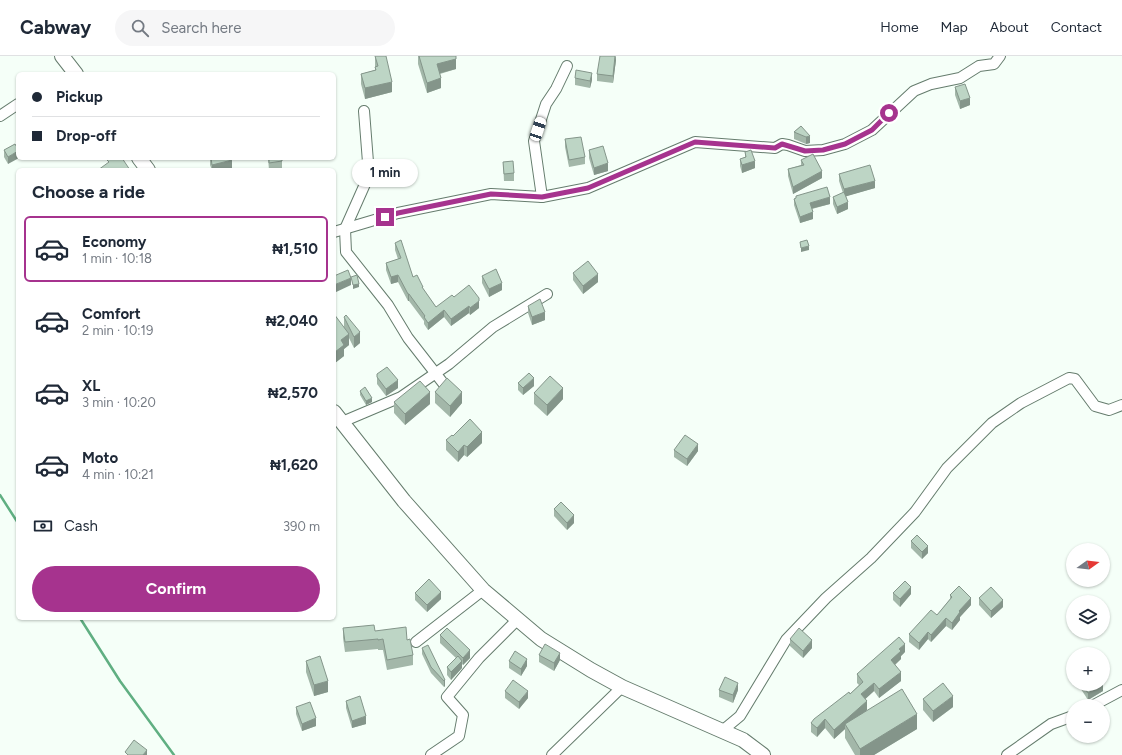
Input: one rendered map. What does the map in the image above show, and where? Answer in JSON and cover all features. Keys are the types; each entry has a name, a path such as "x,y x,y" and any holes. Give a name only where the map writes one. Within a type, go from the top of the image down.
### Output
{"main road":[{"path":"62,56 71,72"},
{"path":"338,417 404,501 483,590 541,639 622,687 742,740 763,755"}],"street":[{"path":"336,231 398,213 491,194 542,197 588,188 695,142 775,148 782,144 805,151 823,150 845,144 872,130 914,91 931,84 960,78 979,66 994,64 1000,56"},
{"path":"542,197 534,141 546,104 556,89 567,66"},
{"path":"0,116 16,105"},
{"path":"364,111 369,175 345,229 346,252 388,305 408,338 436,372 443,383"},
{"path":"338,417 401,397 436,372 493,327 547,294"},
{"path":"722,731 740,716 786,640 826,598 871,558 915,512 947,468 992,423 1021,403 1069,378 1075,379 1095,406 1109,410 1122,405"},
{"path":"416,642 483,590"},
{"path":"431,755 459,736 463,715 447,697 479,658 518,619"},
{"path":"552,755 622,687"},
{"path":"1105,699 1122,690"},
{"path":"1007,755 1051,724 1066,719"}],"building":[{"path":"375,56 386,56 392,82 365,88 361,74 376,70 375,67 378,66"},
{"path":"419,56 456,56 456,59 437,64 441,78 427,83"},
{"path":"600,56 615,56 613,76 597,74"},
{"path":"576,70 592,73 590,81 575,78"},
{"path":"965,84 970,98 960,101 955,87"},
{"path":"801,126 810,136 806,137 794,132"},
{"path":"581,137 585,157 569,160 565,139"},
{"path":"15,144 16,146 16,152 8,157 4,150"},
{"path":"603,146 608,163 594,168 589,150"},
{"path":"751,150 755,161 742,165 740,159 746,157 745,152"},
{"path":"813,154 822,171 793,187 788,169 804,165 801,160"},
{"path":"107,160 123,160 129,168 101,168 109,162"},
{"path":"211,160 232,160 212,165"},
{"path":"269,160 282,160 282,161 269,163"},
{"path":"513,161 514,173 504,174 503,162"},
{"path":"870,165 875,181 844,189 839,174"},
{"path":"827,187 830,197 810,203 813,212 800,217 794,199 796,196"},
{"path":"844,192 848,202 837,207 833,197"},
{"path":"401,240 413,277 417,275 422,287 436,307 452,295 454,297 469,285 479,298 479,301 470,308 469,306 451,319 444,310 428,323 424,317 425,316 408,294 398,275 391,277 386,263 401,258 395,243"},
{"path":"807,240 809,246 801,248 800,242"},
{"path":"588,261 598,274 583,286 573,273"},
{"path":"496,269 502,283 489,289 482,276"},
{"path":"348,270 351,278 336,284 336,275"},
{"path":"357,275 359,284 353,285 351,277"},
{"path":"540,299 545,312 532,317 528,306"},
{"path":"346,315 360,332 354,337 344,317"},
{"path":"336,317 349,334 341,340 344,345 336,351"},
{"path":"387,367 398,380 386,389 377,377 377,374"},
{"path":"529,373 534,378 523,388 518,383"},
{"path":"550,376 563,388 547,405 534,393"},
{"path":"447,378 462,392 450,406 435,392"},
{"path":"420,381 430,392 405,414 394,402"},
{"path":"365,387 372,398 366,401 360,391"},
{"path":"470,419 482,432 467,447 464,445 458,452 446,440 452,435 453,436"},
{"path":"685,435 698,444 687,459 674,450"},
{"path":"561,502 574,515 567,523 554,509"},
{"path":"917,535 928,546 922,552 911,541"},
{"path":"429,579 441,592 427,605 415,593"},
{"path":"905,581 911,587 900,599 893,593"},
{"path":"959,586 971,598 959,611 960,612 952,623 946,618 931,635 928,632 919,643 909,634 931,610 937,615 952,597 950,595"},
{"path":"991,587 1003,600 991,611 979,598"},
{"path":"374,625 375,631 406,627 407,640 410,639 413,655 387,660 383,639 345,642 343,628"},
{"path":"447,628 470,650 463,658 440,635"},
{"path":"799,628 812,640 803,651 790,639"},
{"path":"899,637 905,644 899,649 901,651 891,660 901,672 879,689 874,683 861,694 867,701 834,730 825,719 817,728 811,723 814,719 849,692 850,694 863,682 857,674"},
{"path":"545,644 560,653 554,663 539,655"},
{"path":"428,645 445,680 444,681 431,667 422,648"},
{"path":"515,651 527,659 521,669 509,661"},
{"path":"320,656 328,681 314,685 306,661"},
{"path":"458,656 462,661 451,672 447,667"},
{"path":"725,677 738,683 733,695 719,690"},
{"path":"513,680 528,691 519,702 505,691"},
{"path":"943,683 953,696 933,711 923,699"},
{"path":"902,689 917,714 860,749 845,724"},
{"path":"360,696 366,716 352,721 346,701"},
{"path":"310,702 316,718 302,724 296,707"},
{"path":"134,740 147,750 143,755 128,755 125,752"}],"waterway":[{"path":"0,495 16,520"},
{"path":"81,620 120,681 174,755"}],"route":[{"path":"385,217 491,194 542,197 588,188 695,142 775,148 782,144 805,151 823,150 845,144 872,130 889,113"}]}
